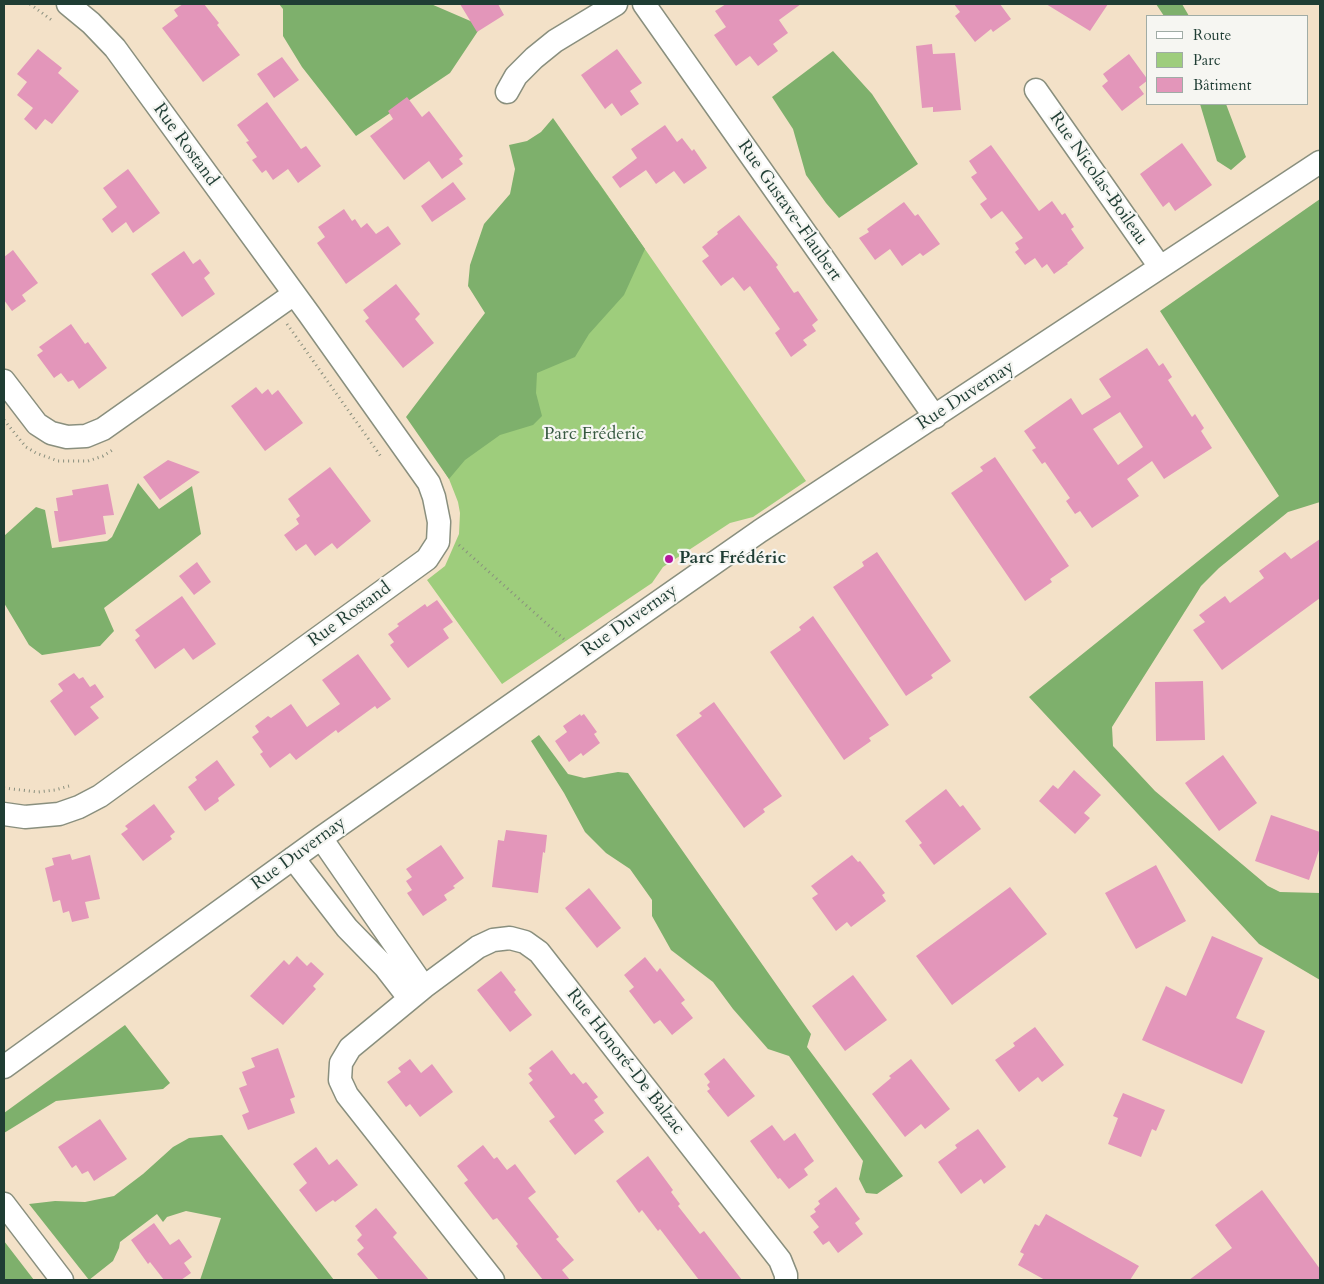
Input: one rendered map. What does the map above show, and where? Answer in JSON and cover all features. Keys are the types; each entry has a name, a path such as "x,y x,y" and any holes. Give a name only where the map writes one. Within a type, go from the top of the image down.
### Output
{"street":[{"name":"Rue Rostand","path":"4,814 25,817 59,814 78,808 100,796 428,559 438,542 439,530 434,497 429,483 115,48 91,23 68,4"},
{"path":"508,92 516,76 534,58 555,41 616,4"},
{"name":"Rue Gustave-Flaubert","path":"644,4 935,417"},
{"name":"Rue Nicolas-Boileau","path":"1036,90 1160,267"},
{"name":"Rue Duvernay","path":"4,1067 321,838 760,531 1320,162"},
{"path":"4,381 37,424 52,433 67,436 86,436 102,429 294,294"},
{"path":"321,838 417,992"},
{"path":"294,858 347,928 385,967 417,992"},
{"name":"Rue Honoré-De Balzac","path":"493,1280 347,1095 340,1080 341,1063 350,1048 417,992 478,947 493,940 510,938 525,942 539,952 780,1260 786,1280"},
{"path":"4,1204 62,1280"}],"path":[{"path":"30,4 59,26"},
{"path":"275,307 384,460"},
{"path":"439,530 469,553 581,656"},
{"path":"4,788 38,792 74,785"}],"green space":[{"path":"279,4 431,4 475,23 478,31 450,73 356,136 302,67 283,36 283,9"},
{"path":"1156,4 1182,4 1188,15 1163,15"},
{"path":"833,51 872,94 918,164 839,218 806,175 793,129 772,97"},
{"path":"1200,105 1226,105 1246,157 1231,170 1217,161"},
{"path":"553,118 645,249 624,295 589,334 575,357 537,373 536,393 542,416 533,425 500,435 465,460 449,479 406,417 485,313 468,286 470,265 484,224 510,194 515,169 509,145 527,141 541,132"},
{"name":"Parc Fréderic","path":"597,180 806,481 753,517 730,523 663,567 652,583 502,684 427,580 445,566 459,534 460,513 458,502 449,479 439,463"},
{"path":"1320,199 1320,502 1288,512 1219,568 1201,586 1112,727 1113,746 1155,791 1268,886 1280,892 1320,893 1320,980 1259,944 1029,697 1279,496 1160,311"},
{"path":"138,483 159,509 192,486 201,534 104,608 114,631 100,646 42,655 29,645 4,603 4,536 36,507 45,510 52,548 107,541 112,537"},
{"path":"539,735 568,774 584,778 618,772 628,773 811,1034 807,1047 903,1176 877,1194 866,1193 859,1179 863,1161 789,1056 768,1049 733,1009 713,982 671,950 652,916 652,900 630,869 606,853 585,832 564,793 531,741"},
{"path":"125,1025 170,1083 163,1089 56,1101 4,1133 4,1113"},
{"path":"222,1135 334,1280 200,1280 221,1218 186,1211 167,1217 163,1222 157,1214 120,1242 113,1261 89,1280 29,1204 55,1201 85,1202 114,1196 143,1174 173,1147 189,1138"},
{"path":"4,1241 34,1280 4,1280"}],"building":[{"path":"183,4 204,4 240,55 203,82 162,28 178,16 174,10"},
{"path":"460,4 498,4 504,15 477,32"},
{"path":"726,4 801,4 779,20 788,33 773,44 778,51 758,66 750,56 736,66 714,35 726,27 715,11"},
{"path":"954,4 1000,4 1011,19 993,32 991,29 975,42 955,16 960,12"},
{"path":"1046,4 1108,4 1090,31"},
{"path":"932,44 933,54 955,53 961,110 933,112 933,107 922,108 916,46"},
{"path":"38,49 62,68 58,73 79,91 52,124 45,119 36,130 24,119 33,108 17,95 27,82 17,74"},
{"path":"617,49 642,83 630,91 639,104 621,116 612,103 605,109 581,75"},
{"path":"1129,54 1146,77 1146,82 1139,87 1144,94 1122,111 1102,86 1108,81 1103,74"},
{"path":"282,57 299,80 274,98 257,74"},
{"path":"407,97 422,117 429,111 463,156 459,159 463,164 442,179 429,161 404,180 370,136 393,119 388,111"},
{"path":"267,102 301,149 306,146 321,166 298,183 288,169 273,180 266,170 262,173 252,160 257,157 246,142 249,141 237,125"},
{"path":"665,125 677,142 682,138 692,151 694,149 707,168 684,184 674,171 656,184 646,170 620,188 612,177 637,158 631,149"},
{"path":"1182,143 1212,185 1175,211 1169,202 1163,207 1140,174"},
{"path":"991,145 1039,211 1052,201 1062,215 1065,213 1074,227 1071,229 1084,248 1068,264 1054,274 1047,264 1042,268 1035,258 1025,265 1015,252 1019,249 1015,243 1023,238 1002,211 991,219 980,204 987,199 971,177 977,173 969,161"},
{"path":"128,169 160,213 133,233 126,222 112,233 102,219 117,207 103,188"},
{"path":"453,182 466,199 432,222 421,206"},
{"path":"904,202 915,216 918,214 940,244 923,256 920,253 902,266 890,249 875,260 859,238 869,232 867,229"},
{"path":"344,209 352,221 355,219 361,228 367,223 376,234 388,226 401,244 346,284 317,243 325,237 318,227"},
{"path":"739,215 778,265 776,267 794,293 798,291 818,320 812,325 816,331 803,340 807,345 791,357 775,333 780,329 750,286 744,291 733,277 721,286 702,261 709,256 702,247 718,234 717,232"},
{"path":"13,250 38,283 22,295 26,301 12,311 4,300 4,257"},
{"path":"184,251 193,264 200,259 210,273 204,278 215,294 182,317 151,274"},
{"path":"396,284 420,314 415,319 434,343 403,368 365,321 369,318 363,310"},
{"path":"71,324 85,344 88,342 107,368 79,389 73,380 68,382 61,373 54,378 37,355 43,351 39,347"},
{"path":"1147,348 1159,366 1163,363 1172,377 1168,380 1192,417 1195,414 1204,428 1201,431 1212,448 1164,479 1152,461 1127,479 1139,496 1092,528 1080,511 1075,514 1066,501 1070,498 1045,462 1042,464 1032,450 1036,448 1024,431 1071,398 1082,415 1111,397 1099,379","holes":["1120,412 1143,447 1118,465 1093,429"]},
{"path":"256,387 262,394 268,389 272,395 278,390 303,423 265,451 231,406"},
{"path":"995,457 1069,566 1050,579 1052,582 1025,601 951,493 983,471 980,467"},
{"path":"168,460 200,472 160,500 143,477"},
{"path":"330,467 371,521 337,549 332,543 315,556 306,544 296,551 284,535 299,524 296,519 300,516 288,499"},
{"path":"108,484 114,515 103,516 106,534 59,542 54,511 58,511 56,498 73,495 72,490"},
{"path":"1320,539 1320,598 1222,670 1193,630 1205,622 1199,615 1225,596 1230,603 1264,578 1259,571 1285,552 1291,559"},
{"path":"877,552 951,661 931,675 933,678 906,696 833,587 864,566 862,562"},
{"path":"197,562 211,582 194,595 179,576"},
{"path":"182,596 216,644 193,660 184,648 155,669 135,640 140,636 135,630"},
{"path":"437,600 453,622 443,629 449,638 408,668 390,645 394,642 388,634 399,626 397,624 425,604 427,607"},
{"path":"813,616 889,725 869,738 871,741 844,760 770,652 801,630 799,627"},
{"path":"358,654 391,699 377,709 375,706 338,733 336,730 296,760 290,753 270,768 260,754 263,752 252,737 259,732 255,726 268,716 271,718 291,704 307,727 340,704 322,680"},
{"path":"74,673 79,679 83,677 90,687 95,684 104,697 90,707 99,718 75,736 50,701 63,691 58,684"},
{"path":"1203,681 1205,740 1156,741 1155,682"},
{"path":"714,702 782,796 763,809 765,812 744,828 676,735 702,716 699,713"},
{"path":"580,714 581,716 584,714 597,732 594,734 600,743 583,756 581,753 569,762 555,741 567,732 563,726"},
{"path":"1223,755 1257,803 1219,831 1185,783"},
{"path":"217,760 235,785 218,798 219,801 205,811 188,787 197,780 195,777"},
{"path":"1074,770 1101,795 1084,813 1090,818 1075,834 1039,801 1053,785 1058,789"},
{"path":"946,789 960,807 963,805 981,829 934,865 919,845 922,843 905,821"},
{"path":"154,804 175,832 170,836 172,839 143,861 121,834 128,829 125,826"},
{"path":"1271,815 1320,832 1320,847 1309,880 1255,861"},
{"path":"506,830 547,835 538,893 492,887 498,840 504,841"},
{"path":"441,845 464,878 453,886 455,888 444,895 447,900 423,916 407,893 412,890 406,881 412,877 406,869"},
{"path":"70,854 72,860 90,855 100,899 85,902 89,918 72,922 69,911 63,913 60,900 53,902 45,868 54,865 52,858"},
{"path":"852,855 858,862 860,861 885,893 882,895 886,901 851,927 847,922 836,931 812,898 818,894 811,886"},
{"path":"1156,865 1186,921 1136,949 1105,893"},
{"path":"1010,887 1047,934 952,1005 916,956"},
{"path":"589,888 621,928 597,948 565,908"},
{"path":"1212,936 1263,958 1236,1018 1265,1031 1242,1084 1142,1040 1166,986 1186,996"},
{"path":"297,956 307,966 311,962 324,974 313,986 316,989 283,1025 250,996 284,960 289,965"},
{"path":"645,957 657,972 660,968 685,1000 681,1003 693,1018 672,1035 660,1020 654,1024 629,991 634,987 624,975"},
{"path":"501,971 532,1015 510,1032 477,990"},
{"path":"853,975 887,1020 845,1051 812,1006"},
{"path":"1035,1027 1064,1065 1042,1082 1038,1077 1019,1092 995,1060 1015,1046 1013,1043"},
{"path":"278,1048 295,1097 290,1099 295,1113 248,1130 242,1115 249,1112 239,1088 247,1085 242,1072 255,1067 251,1058"},
{"path":"552,1050 571,1075 574,1073 583,1084 586,1082 598,1097 594,1100 604,1113 594,1120 604,1132 575,1155 549,1121 555,1117 529,1083 533,1080 528,1074 532,1071 529,1068"},
{"path":"724,1058 755,1096 728,1117 707,1091 710,1089 707,1085 710,1082 704,1074"},
{"path":"410,1059 421,1073 432,1064 453,1092 420,1117 410,1104 406,1107 387,1082 401,1072 398,1068"},
{"path":"911,1059 950,1109 925,1129 921,1124 905,1137 872,1094 891,1078 889,1076"},
{"path":"1123,1093 1165,1110 1156,1131 1152,1129 1141,1157 1108,1144 1118,1118 1113,1116"},
{"path":"100,1119 127,1159 94,1181 88,1171 82,1174 76,1165 72,1168 58,1147"},
{"path":"772,1125 784,1141 795,1133 814,1161 804,1169 808,1175 789,1189 780,1178 778,1179 750,1141"},
{"path":"978,1129 1006,1167 984,1184 981,1179 961,1194 938,1162 957,1148 955,1145"},
{"path":"483,1145 494,1159 497,1157 507,1170 515,1164 536,1192 528,1198 559,1237 556,1239 574,1260 562,1270 570,1280 543,1280 497,1218 493,1220 464,1183 468,1180 457,1166"},
{"path":"316,1147 329,1165 337,1159 358,1185 335,1202 333,1200 316,1212 299,1190 307,1183 293,1164"},
{"path":"648,1156 673,1190 671,1192 680,1204 678,1206 700,1234 704,1231 742,1280 699,1280 660,1229 658,1231 642,1210 639,1213 616,1181"},
{"path":"836,1187 860,1219 855,1223 863,1234 838,1253 829,1241 823,1245 813,1232 819,1227 810,1216 816,1212 814,1209 820,1204 818,1201"},
{"path":"1262,1190 1320,1269 1320,1280 1189,1280 1232,1248 1215,1225"},
{"path":"376,1208 397,1233 393,1237 429,1280 379,1280 357,1254 364,1248 357,1240 362,1235 355,1226"},
{"path":"1046,1214 1139,1266 1130,1280 1045,1280 1018,1265 1024,1254 1020,1252 1035,1224 1039,1226"},
{"path":"154,1223 170,1245 179,1239 192,1257 184,1263 191,1273 181,1280 164,1280 150,1262 148,1264 131,1240"}],"place":[{"name":"Parc Frédéric","path":"669,559"}]}
